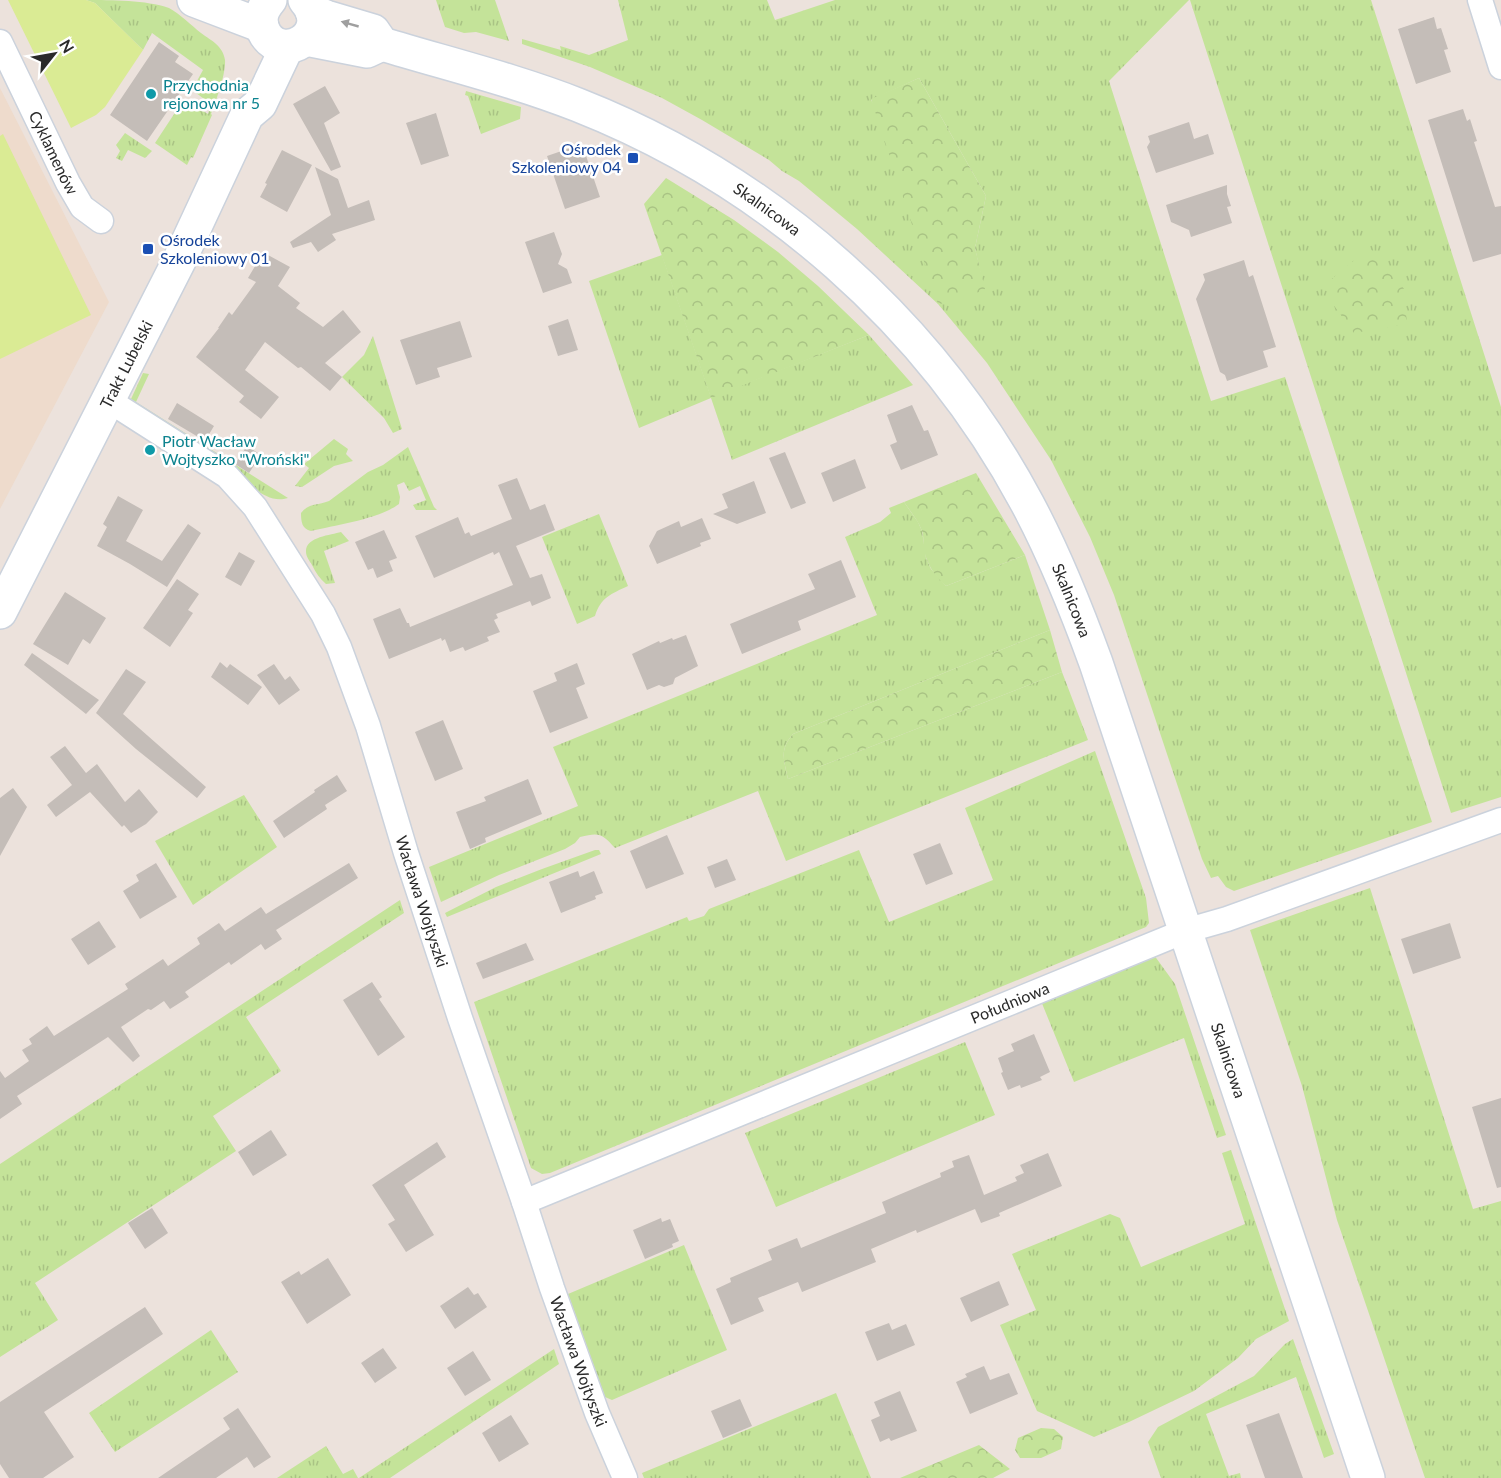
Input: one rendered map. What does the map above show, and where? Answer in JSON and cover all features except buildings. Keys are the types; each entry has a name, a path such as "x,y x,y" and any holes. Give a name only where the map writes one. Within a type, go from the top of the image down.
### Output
{"street":[{"name":"Skalnicowa","path":"194,0 291,18 368,51 382,44 530,88 579,105 662,142 764,205 805,236 879,302 904,328 938,370 982,428 1006,466 1052,551 1072,599 1096,663 1368,1478"},
{"path":"1479,0 1501,67"},
{"name":"Trakt Lubelski","path":"0,612 191,238 247,115 244,96 291,18"},
{"name":"Cyklamenów","path":"0,42 68,183 82,207 101,221"},
{"name":"Wacława Wojtyszki","path":"108,400 227,476 255,507 323,614 339,647 368,726 457,1010 552,1288 597,1413 625,1478"},
{"name":"Południowa","path":"524,1202 1185,931 1227,919 1501,820"}],"shaded area":[{"path":"0,88 109,302 0,509"}],"green space":[{"path":"8,0 86,0 95,3 143,50 105,107 96,115 71,128"},
{"path":"86,0 139,2 169,8 213,41 222,51 225,60 224,73 212,115 193,158 191,157 187,165 155,143 184,99 208,114 211,104 192,90 203,70 152,33 143,50 95,3"},
{"path":"436,0 495,0 509,41 476,32 464,33 445,27"},
{"path":"618,0 767,0 775,20 835,0 1189,0 1109,81 1211,401 1285,377 1432,822 1234,891 1226,887 1218,876 1211,878 1202,859 1114,595 1090,537 1051,460 987,363 938,304 857,229 799,181 769,160 662,98 590,67 522,44 522,39 561,50 560,46 589,55 628,40","holes":["919,78 986,196 975,248 984,289 871,100"]},
{"path":"1190,0 1371,0 1501,407 1501,797 1451,813"},
{"path":"919,78 986,196 975,248 985,289 959,302 938,304 871,99"},
{"path":"466,91 521,107 520,119 481,134 468,96 465,95"},
{"path":"125,133 152,151 145,158 128,150 122,161 116,158 120,151 116,145"},
{"path":"3,134 91,315 0,359 0,136"},
{"path":"666,178 734,220 778,252 818,286 869,335 711,398 644,204"},
{"path":"1369,248 1386,263 1404,289 1407,324 1354,333 1335,307 1328,282"},
{"path":"662,255 711,397 869,335 913,385 732,460 711,398 639,428 589,281"},
{"path":"373,336 402,429 393,433 384,418 342,377 364,355"},
{"path":"143,373 149,374 136,402 288,498 272,498 258,492 136,407 131,399"},
{"path":"334,439 348,449 346,454 353,461 334,466 302,487 295,486 309,468 304,464"},
{"path":"408,447 437,510 416,510 413,505 426,500 420,486 409,491 404,482 397,485 399,504 380,514 311,531 304,527 301,513 304,510 329,501 368,472 383,465"},
{"path":"976,473 1025,555 946,586 929,565 925,555 922,531 904,502"},
{"path":"904,502 922,531 926,558 931,569 946,586 1025,555 1050,630 793,734 784,750 788,779 1062,672 1088,740 786,861 758,791 615,848 600,835 580,837 565,849 499,875 441,902 429,867 578,806 553,747 877,615 845,537 880,522 891,513 889,508"},
{"path":"599,514 628,586 604,600 595,616 577,624 542,537"},
{"path":"341,532 349,541 324,551 335,583 326,584 318,576 307,557 307,547 314,540"},
{"path":"1050,630 1062,672 788,779 784,750 793,734"},
{"path":"1095,751 1146,898 1149,923 1146,927 550,1173 542,1174 531,1168 474,1002 687,917 689,921 704,916 709,909 859,850 889,922 993,880 965,808"},
{"path":"244,795 277,847 193,905 155,841"},
{"path":"599,850 601,854 447,917 445,913 496,887"},
{"path":"1370,888 1473,1209 1501,1201 1501,1478 1425,1478 1337,1220 1302,1086 1250,930"},
{"path":"400,900 404,913 246,1017 281,1071 213,1116 236,1151 35,1283 58,1320 0,1357 0,1164"},
{"path":"1154,955 1175,984 1226,1135 1217,1138 1184,1038 1074,1082 1041,1001"},
{"path":"965,1042 995,1115 776,1207 745,1133"},
{"path":"1231,1150 1289,1321 1256,1339 1238,1358 1194,1391 1094,1437 1037,1411 1000,1325 1036,1310 1012,1254 1110,1214 1120,1218 1141,1267 1245,1224 1222,1153"},
{"path":"684,1245 727,1350 612,1400 605,1397 568,1294"},
{"path":"211,1330 238,1372 115,1452 89,1413"},
{"path":"1293,1339 1334,1454 1324,1458 1296,1377 1206,1414 1229,1476 1240,1473 1241,1478 1161,1478 1148,1442 1158,1427 1254,1376 1285,1344"},
{"path":"554,1349 559,1364 390,1478 359,1478"},
{"path":"836,1393 871,1478 644,1478 642,1473"},
{"path":"1041,1428 1054,1429 1063,1437 1061,1449 1041,1458 1020,1458 1015,1450 1018,1438"},
{"path":"979,1445 1010,1469 993,1478 900,1478"},
{"path":"326,1446 343,1474 353,1469 358,1478 277,1478"}],"place":[{"name":"Przychodnia rejonowa nr 5","path":"151,94"},
{"name":"Ośrodek Szkoleniowy 04","path":"633,158"},
{"name":"Ośrodek Szkoleniowy 01","path":"148,249"},
{"name":"Piotr Wacław Wojtyszko \"Wroński\"","path":"150,450"}]}
